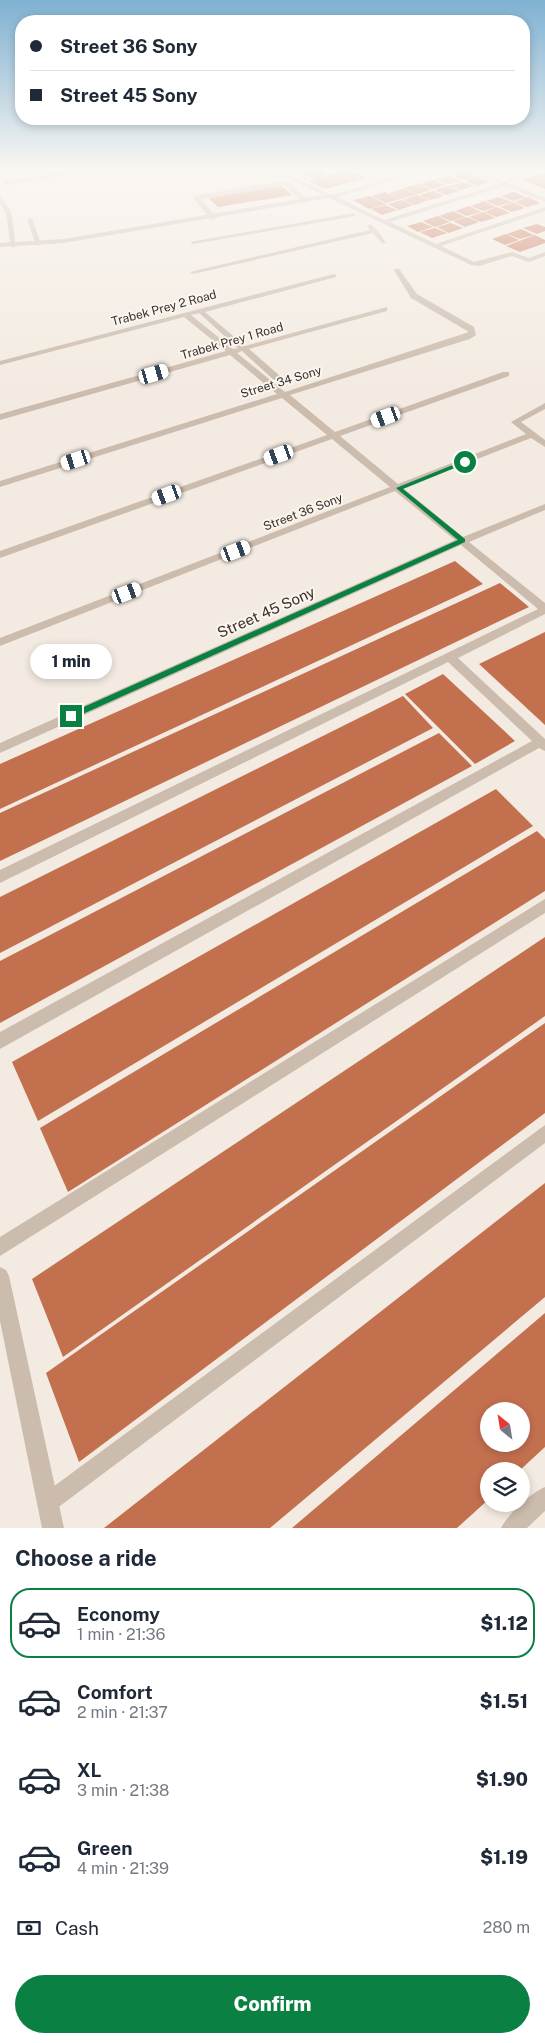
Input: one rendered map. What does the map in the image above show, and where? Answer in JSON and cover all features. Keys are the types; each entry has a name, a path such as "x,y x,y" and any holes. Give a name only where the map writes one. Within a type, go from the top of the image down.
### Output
{"street":[{"path":"0,245 43,242"},
{"path":"193,272 325,242"},
{"path":"428,242 476,264 512,254 529,260 545,254"},
{"path":"436,246 447,242"},
{"name":"Street 34 Sony","path":"0,484 467,337 473,333 471,329 414,296 408,290 405,279 397,270"},
{"name":"Trabek Prey 2 Road","path":"0,363 334,276"},
{"name":"Trabek Prey 1 Road","path":"0,417 384,309"},
{"path":"199,310 280,380 284,394"},
{"path":"0,877 545,610 335,435 185,314"},
{"path":"0,555 506,374"},
{"path":"545,406 515,422 545,444"},
{"name":"Street 36 Sony","path":"0,642 532,435"},
{"name":"Street 45 Sony","path":"0,748 462,541 545,507"},
{"path":"0,1040 542,744 450,657"},
{"path":"0,1247 545,905"},
{"path":"49,1502 545,1133"},
{"path":"0,1276 53,1528"},
{"path":"512,1528 545,1497"}],"building":[{"path":"499,242 513,242 505,245"},
{"path":"516,242 545,242 520,252 506,246"},
{"path":"455,561 483,584 0,809 0,764"},
{"path":"500,583 529,607 0,861 0,813"},
{"path":"545,632 545,725 479,664"},
{"path":"443,674 515,741 475,764 405,694"},
{"path":"403,696 433,728 0,953 0,897"},
{"path":"439,733 472,766 0,1023 0,961"},
{"path":"496,789 533,826 38,1121 12,1062"},
{"path":"537,831 545,839 545,891 68,1192 40,1128"},
{"path":"545,937 545,1016 63,1357 32,1279"},
{"path":"545,1023 545,1113 79,1462 46,1373"},
{"path":"545,1183 545,1297 270,1528 104,1528"},
{"path":"545,1313 545,1447 529,1462 480,1462 480,1507 457,1528 292,1528"}],"route":[{"path":"71,716 462,541 399,488 465,462"}]}
